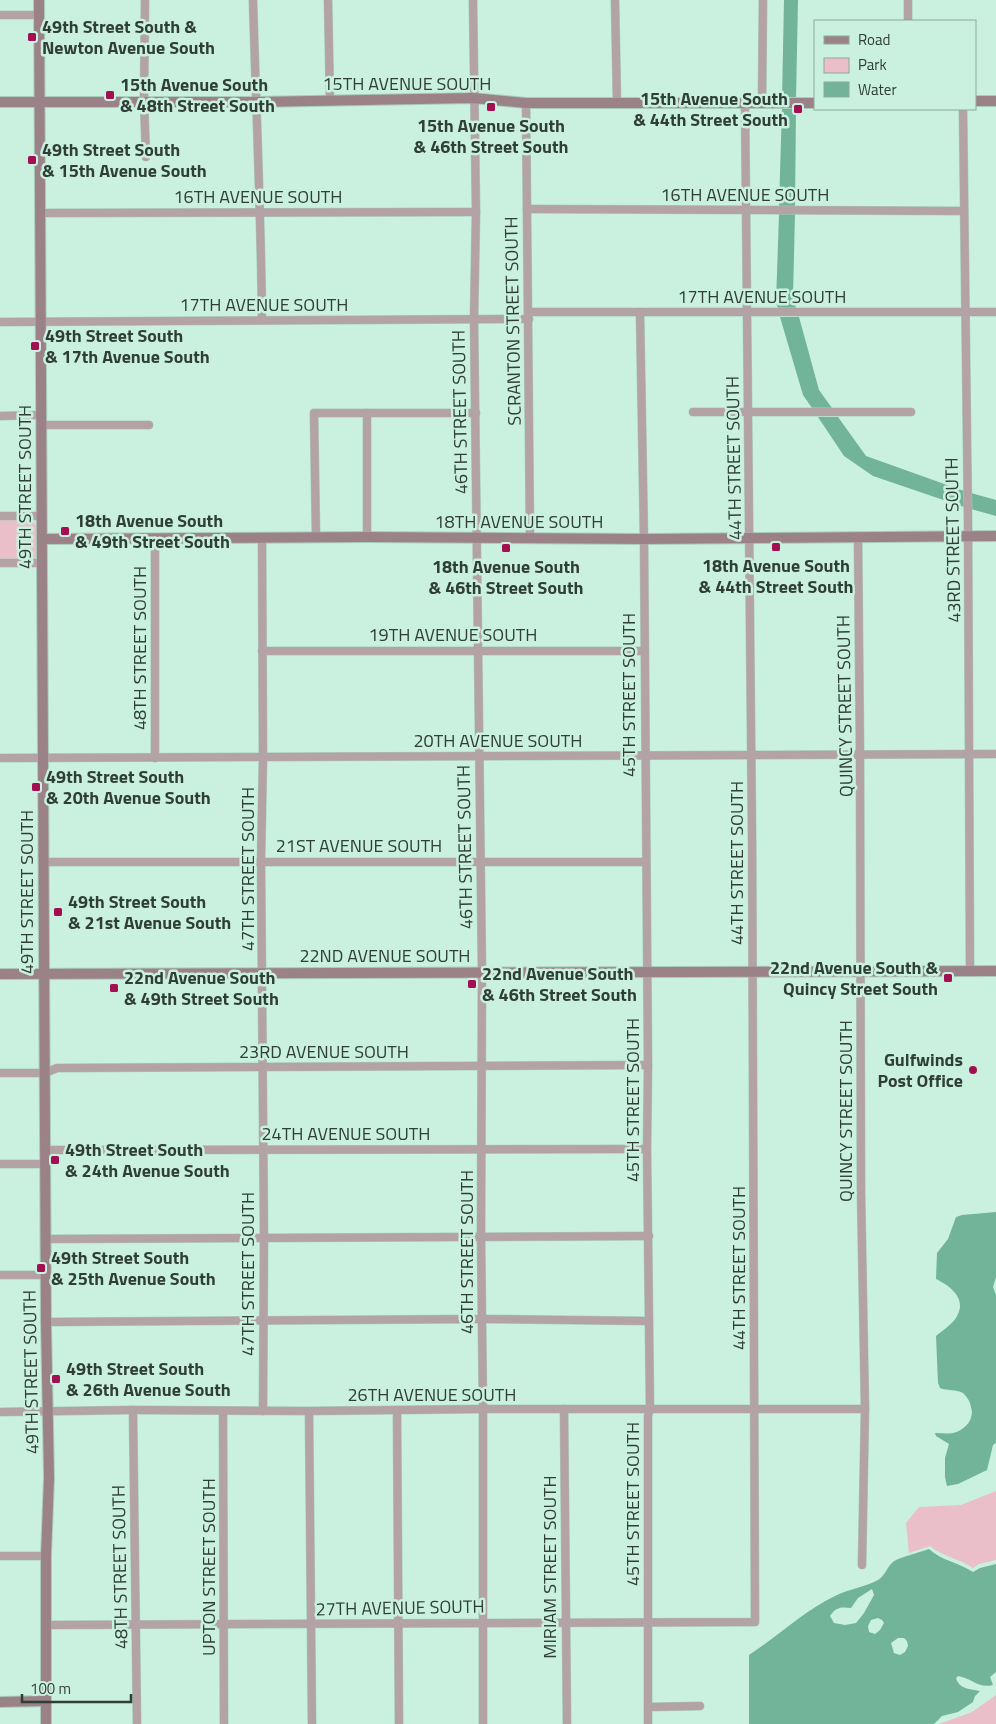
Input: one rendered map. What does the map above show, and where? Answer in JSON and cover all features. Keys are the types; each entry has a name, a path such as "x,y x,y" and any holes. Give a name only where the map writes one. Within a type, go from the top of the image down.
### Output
{"street":[{"name":"49TH STREET SOUTH","path":"39,0 46,1322 49,1478 46,1556 46,1724"},
{"path":"145,0 144,102 146,157"},
{"path":"253,0 261,212 262,320"},
{"path":"328,0 330,100"},
{"name":"46TH STREET SOUTH","path":"472,0 476,212 474,319 482,972 483,1724"},
{"path":"615,0 617,103"},
{"path":"762,103 763,0"},
{"path":"908,0 908,20"},
{"path":"0,15 39,15"},
{"name":"15TH AVENUE SOUTH","path":"0,102 256,102 473,98 526,103 814,102"},
{"path":"976,101 996,101"},
{"name":"SCRANTON STREET SOUTH","path":"526,103 530,538"},
{"name":"44TH STREET SOUTH","path":"745,103 750,538 755,1622"},
{"name":"43RD STREET SOUTH","path":"963,110 968,536 970,971"},
{"name":"16TH AVENUE SOUTH","path":"527,210 963,211"},
{"name":"16TH AVENUE SOUTH","path":"40,213 476,212"},
{"name":"17TH AVENUE SOUTH","path":"0,322 474,319 640,312 996,312"},
{"name":"45TH STREET SOUTH","path":"640,312 644,539 650,1409 648,1416 648,1724"},
{"path":"693,412 911,412"},
{"path":"316,537 314,413 476,413"},
{"path":"367,413 368,537"},
{"path":"0,416 41,420 149,425"},
{"path":"0,516 42,516"},
{"name":"18TH AVENUE SOUTH","path":"42,539 368,537 644,539 996,536"},
{"name":"QUINCY STREET SOUTH","path":"858,537 861,1192 865,1409 862,1565"},
{"name":"48TH STREET SOUTH","path":"155,538 155,758"},
{"name":"47TH STREET SOUTH","path":"262,538 264,758 261,861 264,1237 263,1411"},
{"path":"0,564 42,563"},
{"name":"19TH AVENUE SOUTH","path":"262,651 644,650"},
{"name":"20TH AVENUE SOUTH","path":"0,758 996,754"},
{"name":"21ST AVENUE SOUTH","path":"43,862 645,862"},
{"name":"22ND AVENUE SOUTH","path":"0,974 996,970"},
{"name":"23RD AVENUE SOUTH","path":"0,1073 45,1073 57,1068 648,1065"},
{"name":"24TH AVENUE SOUTH","path":"46,1150 647,1149"},
{"path":"0,1164 46,1164"},
{"path":"46,1239 649,1236"},
{"path":"0,1275 46,1275"},
{"path":"46,1322 482,1319 649,1321"},
{"name":"MIRIAM STREET SOUTH","path":"564,1409 566,1724"},
{"name":"26TH AVENUE SOUTH","path":"0,1412 133,1410 865,1409"},
{"name":"48TH STREET SOUTH","path":"133,1410 137,1724"},
{"path":"397,1410 399,1724"},
{"name":"UPTON STREET SOUTH","path":"223,1411 224,1724"},
{"path":"309,1411 312,1724"},
{"path":"0,1556 46,1556"},
{"name":"27TH AVENUE SOUTH","path":"46,1625 755,1622"},
{"path":"0,1702 46,1701"},
{"path":"648,1707 700,1706"}],"green space":[{"path":"0,520 32,520 35,523 37,527 38,550 35,559 0,559"},
{"path":"996,1491 996,1560 979,1564 973,1568 930,1546 909,1553 906,1523 919,1507 961,1505"},
{"path":"996,1695 996,1724 939,1724 972,1712"}],"water":[{"path":"784,0 798,0 796,99 782,99"},
{"path":"782,107 796,107 795,206 779,206"},
{"path":"779,214 795,214 793,296 796,308 778,308 776,303"},
{"path":"780,317 799,317 819,390 832,408 812,408 803,395"},
{"path":"818,417 838,417 866,456 964,491 964,507 873,476 844,456"},
{"path":"971,493 996,500 996,516 971,509"},
{"path":"996,1212 996,1277 993,1287 996,1295 996,1443 993,1445 987,1470 958,1484 947,1486 945,1458 949,1444 936,1436 935,1433 957,1432 968,1423 972,1416 972,1411 969,1401 963,1393 940,1388 938,1383 936,1336 955,1319 960,1310 960,1304 956,1293 936,1279 937,1253 948,1239 956,1217"},
{"path":"929,1549 939,1556 973,1572 996,1564 996,1672 990,1677 993,1685 983,1686 958,1676 956,1678 957,1682 962,1686 980,1691 975,1696 973,1702 958,1712 942,1716 934,1724 749,1724 749,1655 824,1602 878,1580 895,1560","holes":["872,1589 874,1595 856,1623 845,1625 834,1623 830,1616 834,1611 842,1608 851,1608 858,1598","878,1618 884,1623 875,1634 869,1632 868,1626 871,1620","898,1638 904,1638 908,1646 905,1652 900,1655 894,1653 891,1643"]}],"place":[{"name":"49th Street South & Newton Avenue South","path":"32,37"},
{"name":"15th Avenue South & 48th Street South","path":"110,95"},
{"name":"15th Avenue South & 46th Street South","path":"491,107"},
{"name":"15th Avenue South & 44th Street South","path":"798,109"},
{"name":"49th Street South & 15th Avenue South","path":"32,160"},
{"name":"49th Street South & 17th Avenue South","path":"35,346"},
{"name":"18th Avenue South & 49th Street South","path":"65,531"},
{"name":"18th Avenue South & 44th Street South","path":"776,547"},
{"name":"18th Avenue South & 46th Street South","path":"506,548"},
{"name":"49th Street South & 20th Avenue South","path":"36,787"},
{"name":"49th Street South & 21st Avenue South","path":"58,912"},
{"name":"22nd Avenue South & Quincy Street South","path":"948,978"},
{"name":"22nd Avenue South & 46th Street South","path":"472,984"},
{"name":"22nd Avenue South & 49th Street South","path":"114,988"},
{"name":"Gulfwinds Post Office","path":"973,1070"},
{"name":"49th Street South & 24th Avenue South","path":"55,1160"},
{"name":"49th Street South & 25th Avenue South","path":"41,1268"},
{"name":"49th Street South & 26th Avenue South","path":"56,1379"}]}
